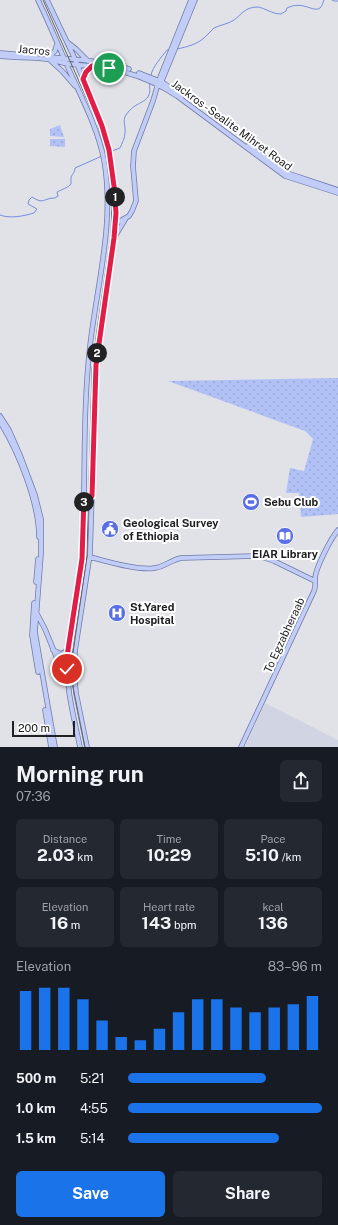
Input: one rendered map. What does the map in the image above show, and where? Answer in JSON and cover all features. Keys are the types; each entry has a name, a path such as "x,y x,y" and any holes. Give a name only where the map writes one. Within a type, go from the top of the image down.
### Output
{"main road":[{"path":"38,0 94,125 104,160 108,194 107,230 87,373 82,559 68,650 67,669 68,687 80,747"},
{"path":"47,0 75,59 102,126 109,150 116,213 114,238 96,365 90,556 75,652 74,672 76,696 80,701 88,747"},
{"path":"187,15 191,0"},
{"path":"114,238 136,200 133,166 134,151 169,55 195,0"},
{"path":"66,41 89,62"},
{"path":"57,42 56,50 49,58 79,90"},
{"path":"159,84 173,52 174,46"},
{"name":"Jacros","path":"0,52 66,61"},
{"name":"Jacros","path":"0,56 49,58"},
{"path":"66,61 75,59 121,67 147,77 278,167 292,175 338,194"},
{"path":"66,61 126,71 147,77"},
{"path":"83,79 86,72 92,66"},
{"path":"312,183 338,190"},
{"path":"116,213 127,217"},
{"path":"115,224 127,217"},
{"path":"0,416 14,439 35,505 38,526 35,635 52,747"},
{"path":"0,422 11,441 30,487"},
{"path":"84,497 92,496"},
{"name":"To Egzabheraab","path":"241,747 314,591 316,586 315,579 328,545 338,530"},
{"path":"90,556 128,566 151,569 158,568 173,560 181,558 228,555 252,556 266,558 315,579"},
{"path":"35,609 68,687"},
{"path":"53,650 61,654 68,650"},
{"path":"51,736 55,747"}],"shaded area":[{"path":"60,125 64,137 50,136 50,129"},
{"path":"50,139 65,139 65,147 50,146"},
{"path":"338,378 338,514 301,517 299,493 286,493 290,468 304,471 313,439 305,431 168,381"},
{"name":"Sebu Club","path":"246,497 257,498 256,507 245,507"},
{"path":"265,703 338,740 338,747 245,747"}],"waterway":[{"path":"177,49 199,42 214,28 234,20 250,8 258,7 281,14 286,11 287,8 298,5 317,9 322,6 324,0"},
{"path":"332,0 338,1"},
{"path":"151,75 160,59 167,50 170,50"},
{"path":"112,151 120,148 125,135 124,119 126,115 135,106 147,99 150,90 149,82"},
{"path":"0,215 13,217 34,213 37,209 28,204 32,197 39,201 55,198 58,196 57,192 71,184 71,177 75,168 102,156"}],"tram line":[{"path":"43,0 97,122 108,160 112,200 111,235 92,369 87,556 72,660 73,687 85,747"}],"place":[{"name":"Sebu Club","path":"251,502"},
{"name":"Geological Survey of Ethiopia","path":"110,529"},
{"name":"EIAR Library","path":"285,536"},
{"name":"St.Yared Hospital","path":"117,613"}],"route":[{"path":"67,669 68,650 82,559 84,497 92,496 96,365 114,238 116,213 113,170 109,150 102,126 83,79 88,69 92,66 109,68"}]}
